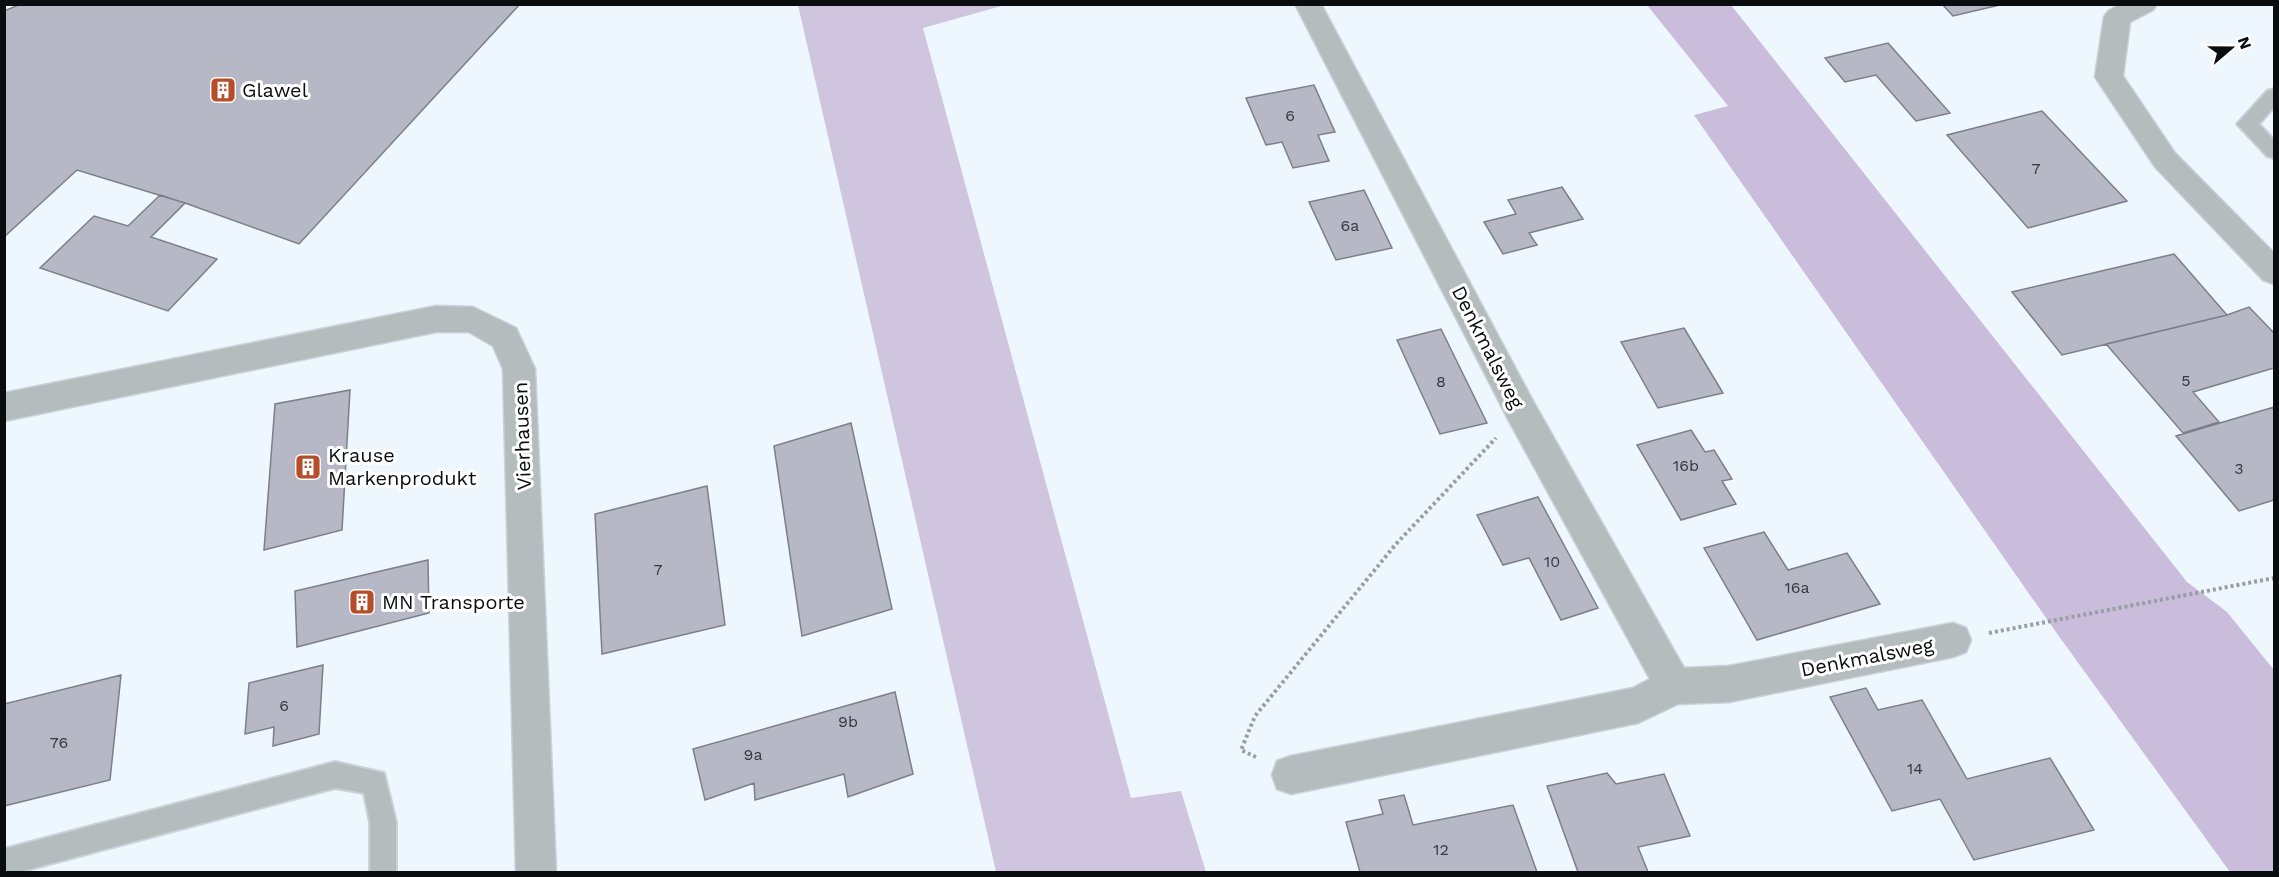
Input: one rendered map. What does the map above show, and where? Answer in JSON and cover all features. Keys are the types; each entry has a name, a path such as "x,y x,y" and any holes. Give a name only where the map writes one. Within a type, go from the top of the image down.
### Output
{"street":[{"name":"Denkmalsweg","path":"1308,4 1521,411 1674,686"},
{"path":"2144,4 2117,17 2109,77 2165,160 2274,272"},
{"name":"Vierhausen","path":"4,407 436,318 473,320 504,337 519,369 536,873"},
{"name":"Denkmalsweg","path":"1291,775 1638,705 1674,686 1729,684 1953,640"}],"lane":[{"path":"2274,96 2247,124 2274,151"},
{"path":"4,863 335,775 375,782 383,822 383,873"}],"path":[{"path":"1291,775 1241,750 1255,716 1396,544 1521,411"},
{"path":"1953,640 2274,578"}],"shaded area":[{"path":"798,5 1005,5 923,28 1131,798 1181,791 1206,872 996,872"},
{"path":"1647,5 1731,5 2187,582 2227,612 2274,670 2274,872 2230,872 2058,635 1694,115 1728,106"}],"building":[{"name":"Glawel","path":"21,4 520,4 299,244 185,203 77,170 4,237 4,11"},
{"path":"1942,4 2004,4 1953,16"},
{"path":"1888,43 1950,113 1916,121 1876,75 1845,82 1825,58"},
{"path":"1314,85 1335,132 1318,135 1329,161 1293,168 1282,142 1266,145 1246,98"},
{"path":"2042,111 2127,201 2028,228 1947,135"},
{"path":"1562,187 1583,219 1529,233 1537,245 1503,254 1484,222 1516,214 1508,200"},
{"path":"1364,190 1392,248 1336,260 1309,202"},
{"path":"160,195 185,203 151,237 217,259 168,311 40,268 94,216 128,226"},
{"path":"2174,254 2227,315 2062,355 2012,292"},
{"path":"2249,307 2274,333 2274,368 2193,392 2219,422 2183,433 2106,344 2227,315"},
{"path":"1684,328 1723,393 1658,408 1621,342"},
{"path":"1441,329 1487,423 1440,434 1397,340"},
{"name":"Krause Markenprodukt","path":"350,390 342,530 264,550 275,404"},
{"path":"2274,407 2274,500 2239,511 2176,436"},
{"path":"851,423 892,609 802,636 774,446"},
{"path":"1691,430 1705,452 1714,450 1732,479 1722,481 1736,504 1681,520 1637,445"},
{"path":"707,486 725,625 602,654 595,514"},
{"path":"1538,497 1598,608 1561,620 1529,558 1503,565 1477,515"},
{"path":"1764,532 1788,570 1847,553 1880,604 1757,640 1704,548"},
{"name":"MN Transporte","path":"428,560 429,613 297,647 295,591"},
{"path":"323,665 319,734 273,746 274,727 245,734 249,683"},
{"path":"121,675 110,780 4,806 4,704"},
{"path":"1866,688 1878,710 1922,700 1967,779 2050,758 2094,830 1974,860 1940,799 1892,811 1830,697"},
{"path":"895,692 913,774 848,797 844,774 755,800 754,783 705,800 693,749"},
{"path":"1607,773 1616,784 1664,774 1690,836 1638,847 1648,872 1578,872 1547,786"},
{"path":"1404,795 1413,825 1513,805 1537,872 1360,872 1346,822 1383,814 1379,800"}],"place":[{"name":"Glawel","path":"223,90"},
{"name":"Krause Markenprodukt","path":"308,467"},
{"name":"MN Transporte","path":"362,602"}]}
